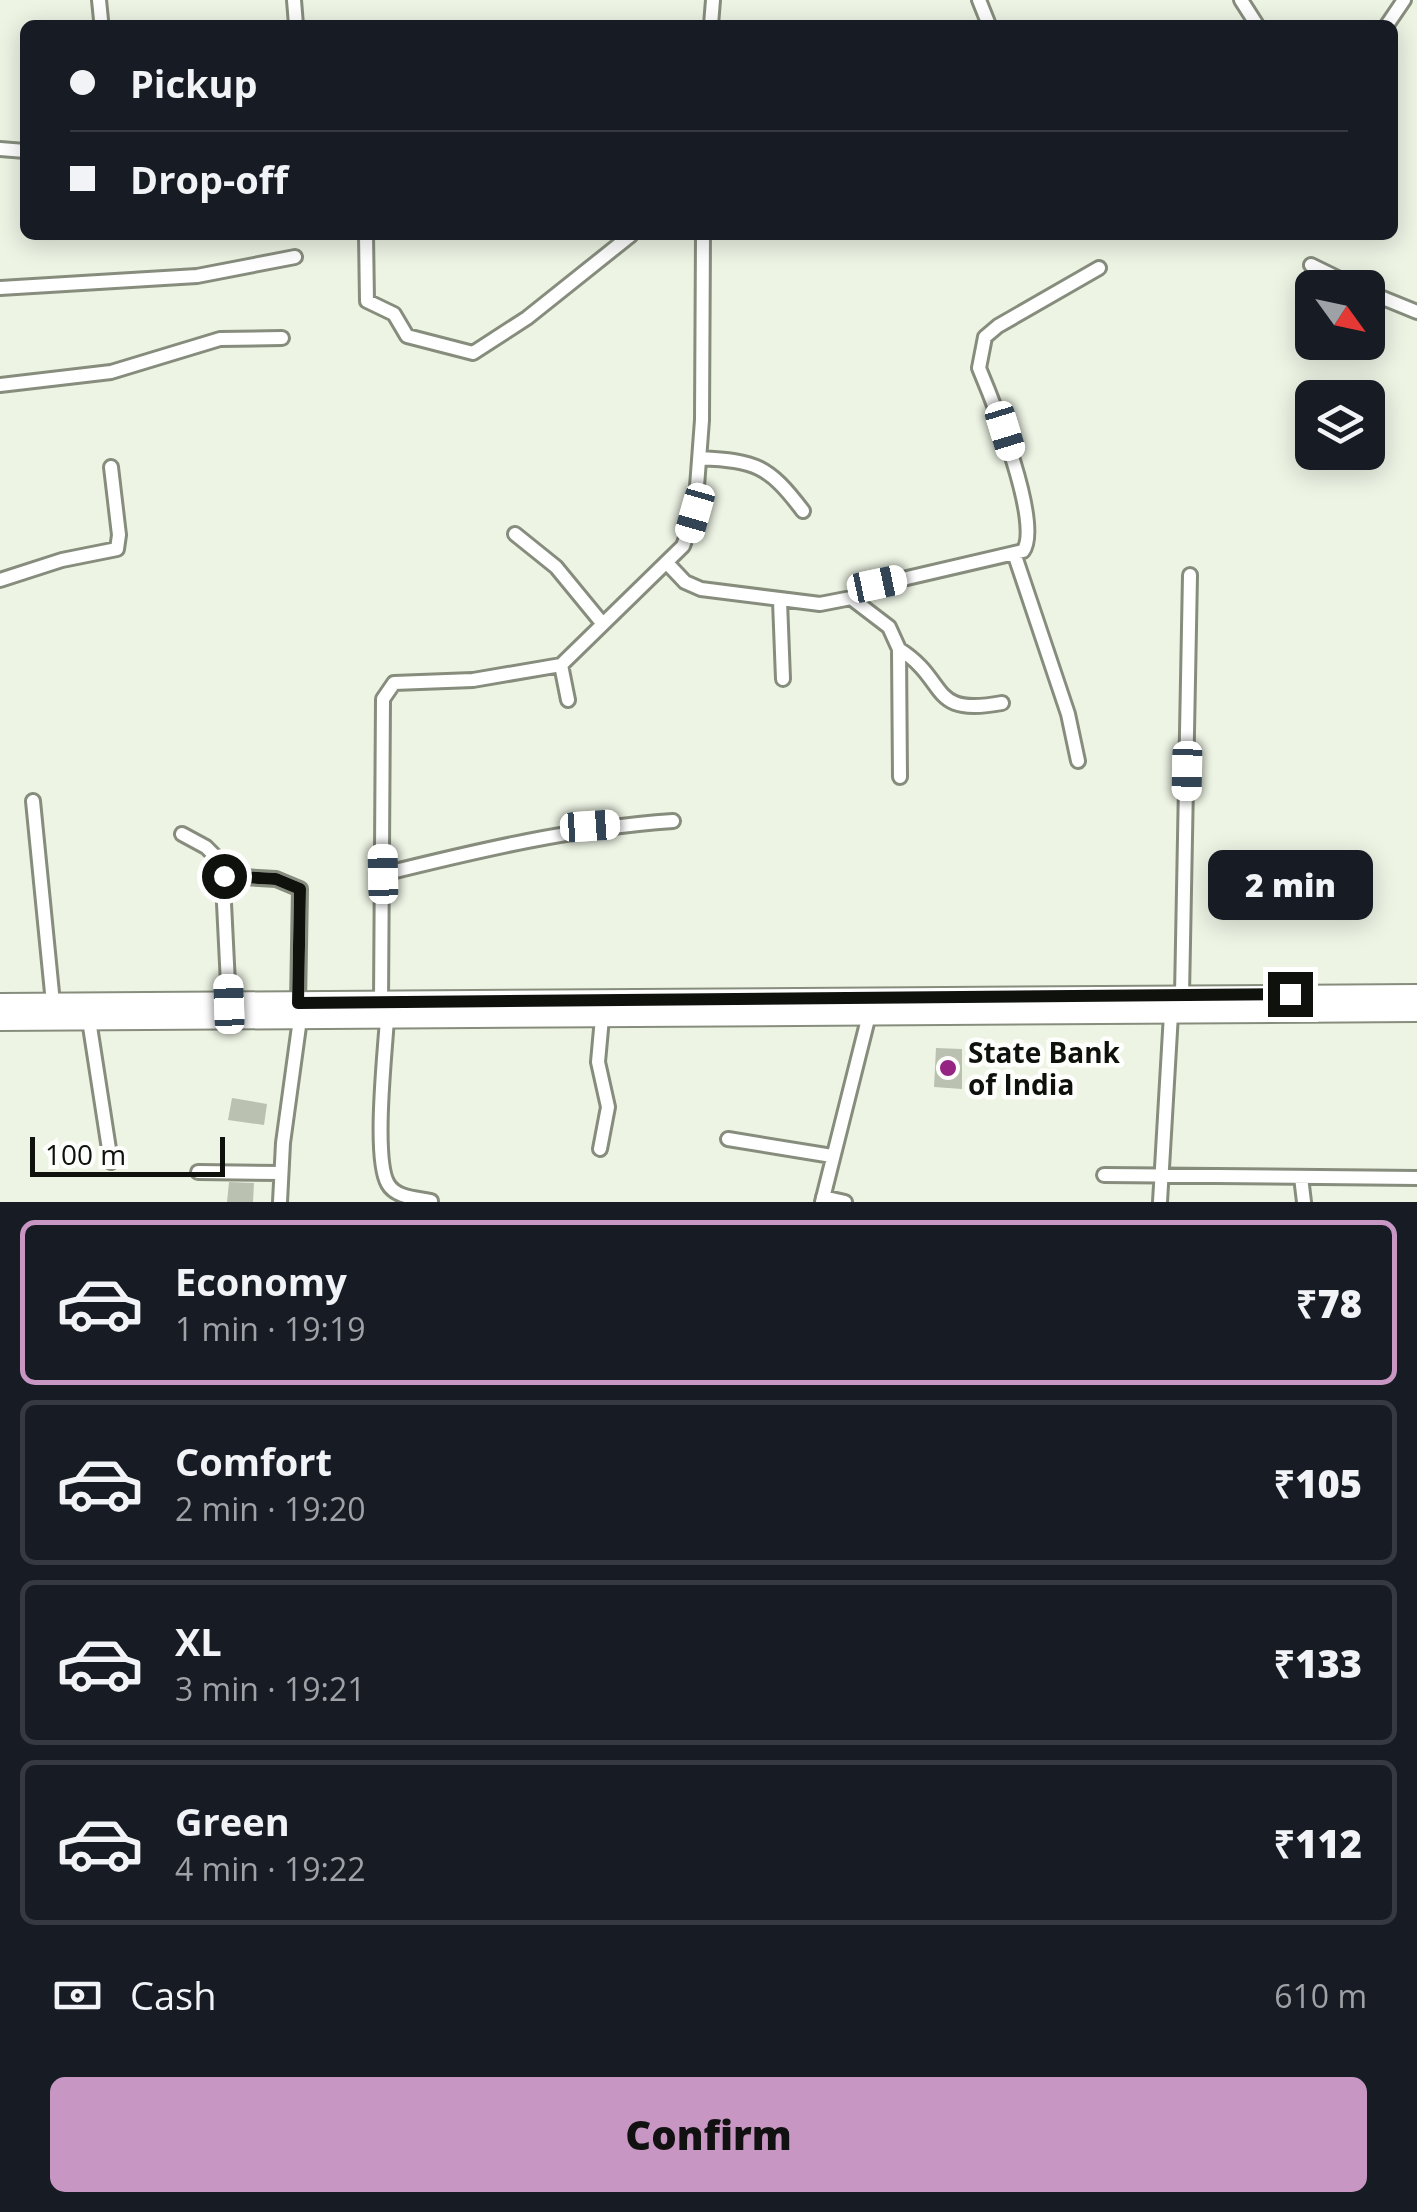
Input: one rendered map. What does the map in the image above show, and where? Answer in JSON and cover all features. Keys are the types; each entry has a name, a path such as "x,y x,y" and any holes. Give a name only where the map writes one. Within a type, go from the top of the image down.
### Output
{"main road":[{"path":"0,1021 299,1011 1417,994"},
{"path":"0,1003 229,1004 299,1011"},
{"path":"384,1011 602,1018 1417,1012"}],"street":[{"path":"99,0 101,20"},
{"path":"366,240 367,301 394,314 407,336 473,353 527,318 625,240"},
{"path":"431,1200 398,1194 386,1180 382,1135 380,712 388,689 407,680 473,680 562,665 667,563 690,533 700,458 706,342 703,240"},
{"path":"0,288 198,276 295,256"},
{"path":"1311,265 1321,270"},
{"path":"667,563 685,582 701,590 820,604 851,598 877,584 1015,556 1028,545 1029,536 1017,471 979,368 979,352 998,326 1100,268"},
{"path":"1385,299 1417,312"},
{"path":"0,385 111,372 220,339 282,338"},
{"path":"700,458 740,460 768,470 803,511"},
{"path":"0,580 62,560 117,549 111,467"},
{"path":"515,534 556,567 602,623"},
{"path":"1015,556 1068,714 1078,761"},
{"path":"1182,995 1190,576"},
{"path":"851,598 890,627 899,649 952,705 969,709 1002,703"},
{"path":"780,601 783,679"},
{"path":"899,649 900,777"},
{"path":"562,665 568,700"},
{"path":"33,801 53,1003"},
{"path":"383,874 524,838 590,826 673,821"},
{"path":"182,834 216,854 224,876 229,1004"},
{"path":"224,876 276,879 300,889 299,1011 280,1202"},
{"path":"845,1202 822,1200 869,1014"},
{"path":"1160,1202 1171,1014"},
{"path":"600,1149 608,1106 598,1062 602,1018"},
{"path":"89,1020 111,1162"},
{"path":"728,1139 832,1156"},
{"path":"198,1172 280,1173"},
{"path":"1104,1175 1417,1178"},
{"path":"1302,1178 1304,1202"}],"building":[{"name":"State Bank of India","path":"936,1048 962,1049 962,1089 934,1087"},
{"path":"232,1098 267,1104 264,1125 228,1120"},
{"path":"229,1182 254,1183 253,1202 227,1202"}],"place":[{"name":"State Bank of India","path":"948,1068"}],"route":[{"path":"224,876 276,879 300,889 298,1003 1290,994"}]}
